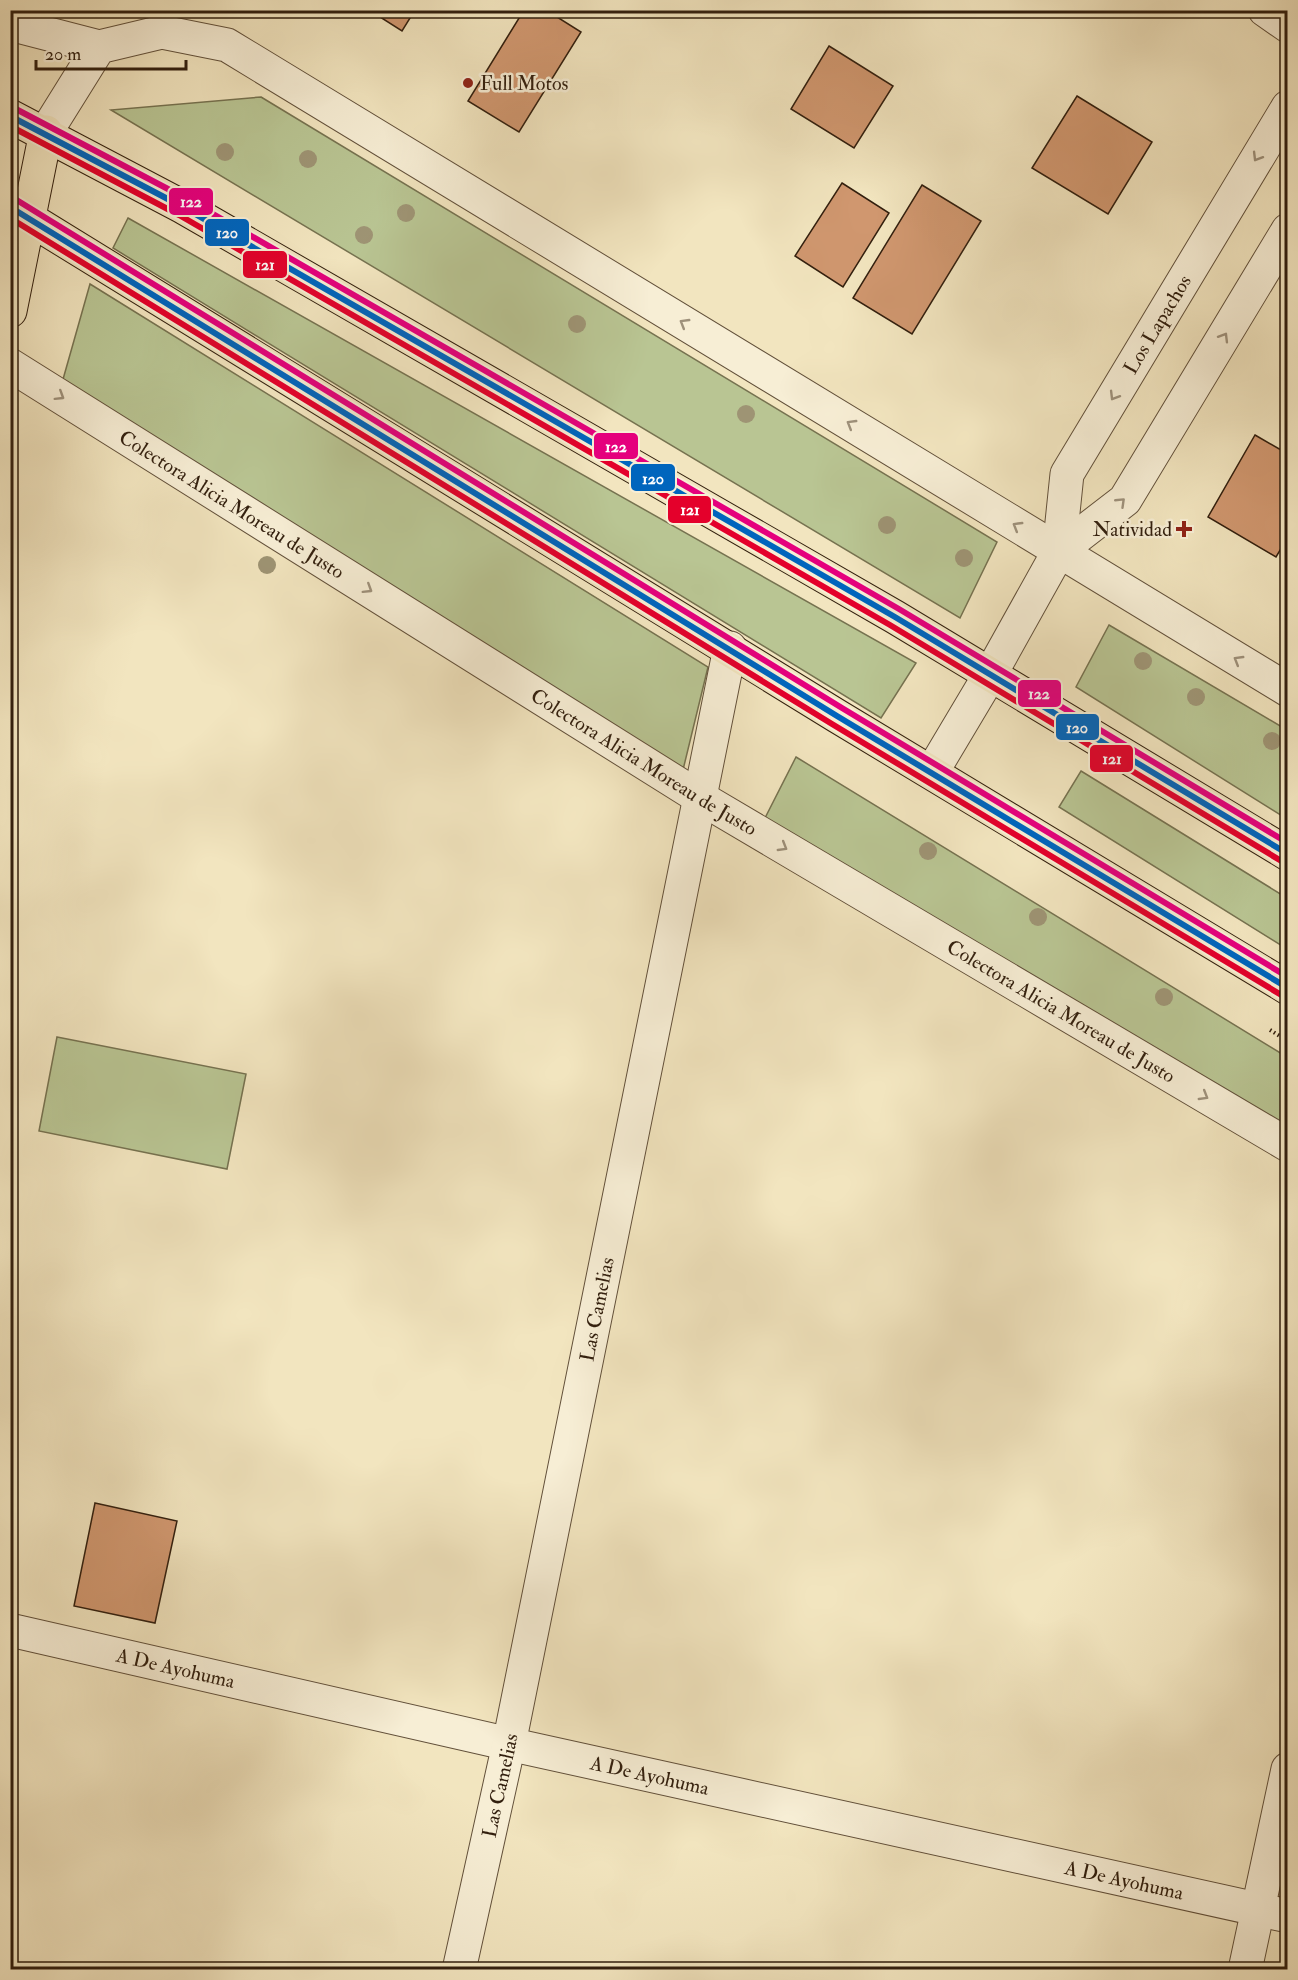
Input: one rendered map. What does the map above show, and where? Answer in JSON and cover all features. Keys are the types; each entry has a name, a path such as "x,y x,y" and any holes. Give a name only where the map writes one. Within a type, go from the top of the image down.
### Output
{"main road":[{"path":"10,116 46,132 204,218 992,673 1287,854"},
{"path":"10,311 21,212 46,132"},
{"path":"21,212 837,716 1287,988"}],"street":[{"path":"1265,10 1287,26"},
{"path":"10,24 99,46 162,32 227,45 1287,690"},
{"path":"46,132 99,46"},
{"name":"Los Lapachos","path":"932,772 992,673 1059,551 1067,474 1287,107"},
{"name":"Los Lapachos","path":"1059,551 1125,500 1287,230"},
{"name":"Colectora Alicia Moreau de Justo","path":"10,365 699,797 1287,1145"},
{"name":"Las Camelias","path":"459,1970 509,1744 730,648"},
{"name":"A De Ayohuma","path":"10,1630 509,1744 1273,1912"},
{"path":"1245,1970 1273,1912 1287,1769"}],"green space":[{"path":"261,97 997,542 960,618 111,110"},
{"path":"128,218 916,663 881,718 113,248"},
{"path":"90,284 708,667 682,774 58,397"},
{"path":"1109,625 1287,730 1287,819 1076,687"},
{"path":"796,757 1287,1057 1287,1134 764,820"},
{"path":"1081,771 1287,898 1287,949 1059,807"},
{"path":"57,1037 246,1074 227,1169 39,1131"}],"building":[{"path":"369,10 415,10 402,31"},
{"path":"524,10 546,10 581,32 519,132 468,101"},
{"path":"829,46 893,86 854,148 791,109"},
{"path":"1077,96 1152,142 1108,214 1032,168"},
{"path":"842,183 889,213 843,287 795,256"},
{"path":"922,185 981,221 912,334 853,298"},
{"path":"1255,435 1288,454 1288,537 1276,557 1208,517"},
{"path":"95,1503 177,1521 155,1623 74,1606"}],"transit line":[{"name":"122","path":"14,108 187,199 899,609 1288,843"},
{"name":"120","path":"10,116 183,207 895,617 1288,854"},
{"name":"121","path":"10,126 179,215 890,625 1283,862"},
{"name":"122","path":"15,199 842,708 1288,977"},
{"name":"120","path":"10,207 837,716 1288,988"},
{"name":"121","path":"10,218 832,724 1283,996"}],"place":[{"name":"Full Motos","path":"468,83"},
{"name":"Natividad","path":"1184,529"}]}
